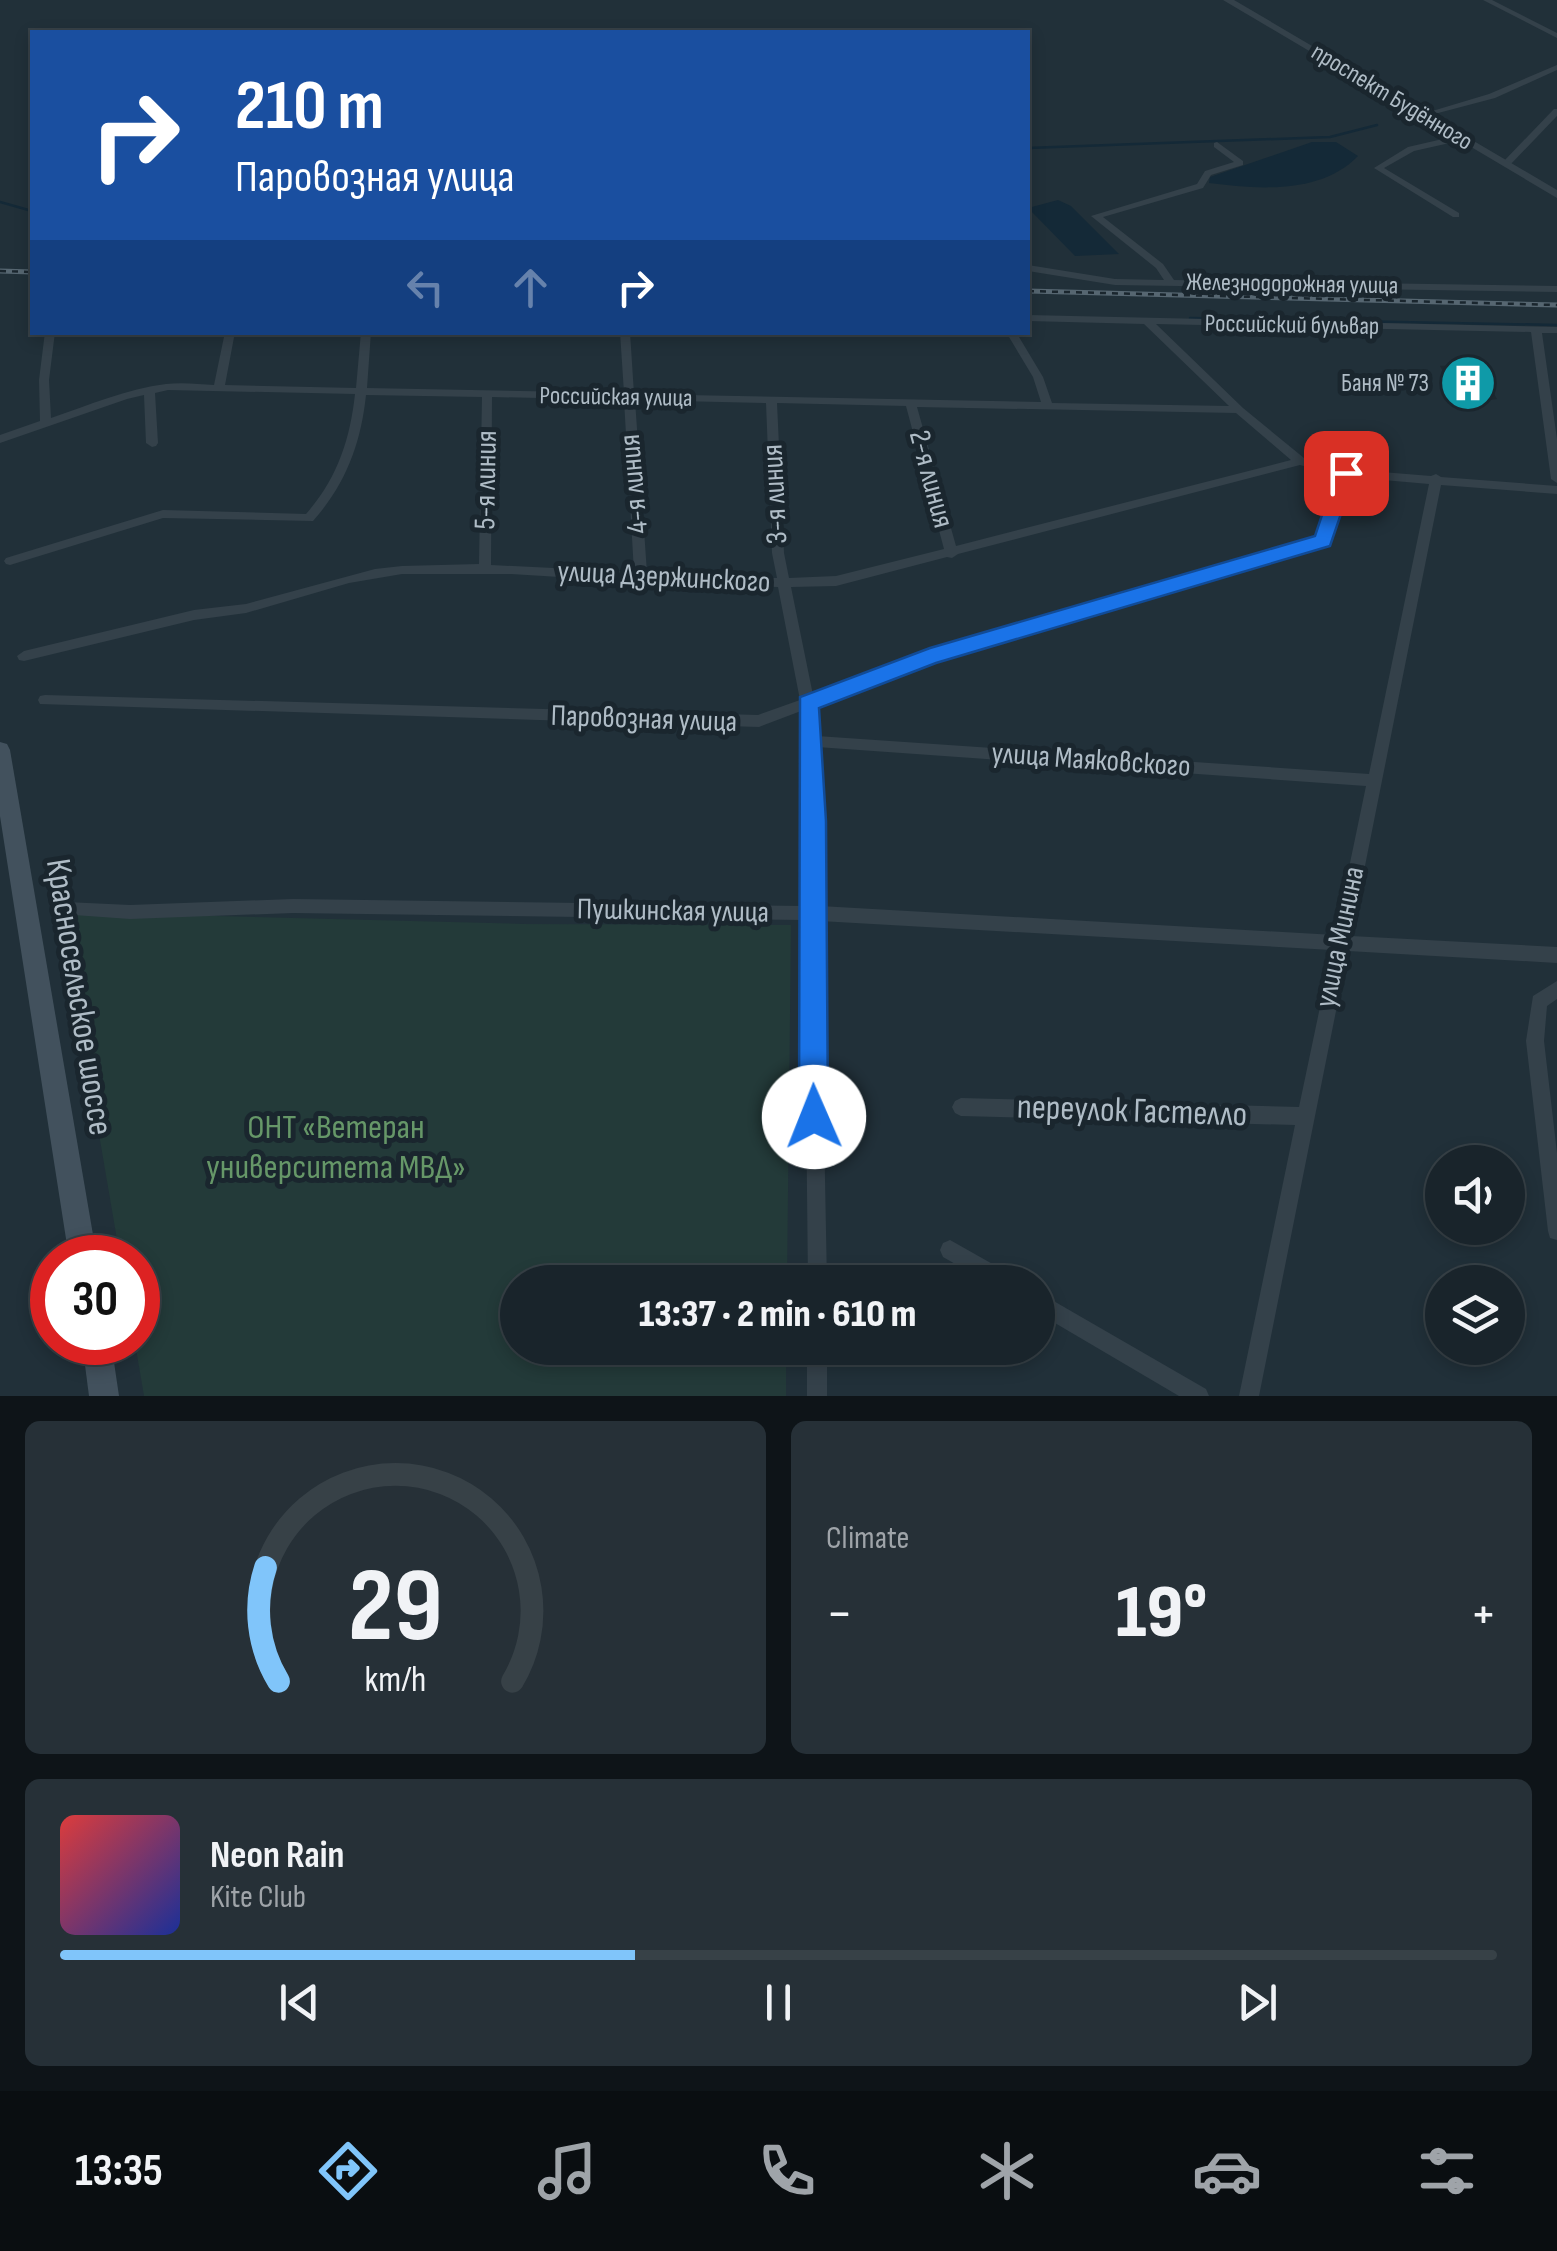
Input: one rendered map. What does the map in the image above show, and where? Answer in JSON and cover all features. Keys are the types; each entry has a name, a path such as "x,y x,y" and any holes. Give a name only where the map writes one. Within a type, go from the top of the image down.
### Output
{"main road":[{"name":"Красносельское шоссе","path":"0,750 79,1235"},
{"path":"99,1365 104,1396"}],"street":[{"name":"проспект Будённого","path":"1228,0 1557,195"},
{"path":"1486,0 1557,36"},
{"path":"1423,115 1492,96 1557,67"},
{"path":"1506,164 1557,111"},
{"path":"1456,215 1378,168 1412,149 1460,138"},
{"path":"1170,282 1160,266 1096,216 1200,186 1208,173 1240,164 1217,145"},
{"name":"Железнодорожная улица","path":"1030,268 1094,281 1557,289"},
{"name":"Российский бульвар","path":"1030,318 1557,330"},
{"path":"1148,322 1300,461 1346,473 1557,490"},
{"path":"1536,330 1557,480"},
{"path":"46,423 44,399 50,335"},
{"path":"219,388 229,335"},
{"path":"10,561 162,514 308,518 320,507 356,438 366,335"},
{"name":"4-я линия","path":"625,335 641,576"},
{"path":"1013,335 1038,376 1048,407"},
{"name":"Российская улица","path":"0,440 148,390 219,388 1240,410"},
{"path":"148,390 152,443"},
{"name":"5-я линия","path":"484,566 487,394"},
{"name":"3-я линия","path":"771,400 770,460 783,584 808,704 810,741 816,1265"},
{"name":"2-я линия","path":"911,403 952,554"},
{"name":"улица Дзержинского","path":"24,656 194,615 218,615 340,579 386,571 484,566 783,584 836,581 1300,461"},
{"name":"Паровозная улица","path":"45,700 760,721 930,656 1323,540 1346,473"},
{"name":"улица Минина","path":"1249,1396 1338,942 1436,478"},
{"name":"улица Маяковского","path":"810,741 1372,780"},
{"name":"Пушкинская улица","path":"66,909 130,912 293,906 810,913 1557,955"},
{"path":"1557,990 1540,1002 1535,1041 1557,1231"},
{"name":"переулок Гастелло","path":"961,1107 1303,1116"},
{"path":"950,1250 976,1265"},
{"path":"1055,1312 1199,1396"},
{"path":"817,1365 817,1396"}],"green space":[{"name":"ОНТ «Ветеран университета МВД»","path":"61,912 525,924 791,925 787,1265 500,1265 500,1365 786,1365 786,1396 144,1396 139,1365 160,1365 160,1235 116,1235"}],"water":[{"path":"1312,142 1336,142 1358,156 1343,169 1307,183 1247,187 1209,183 1210,177"},
{"path":"1058,200 1071,206 1119,254 1075,256 1030,207"}],"building":[{"name":"Баня № 73","path":"1442,367 1477,367 1495,398 1462,403"}],"waterway":[{"path":"1030,148 1330,137 1377,125"},
{"path":"0,202 30,210"},
{"path":"1190,318 1557,325"}],"railway":[{"path":"0,271 30,272"},
{"path":"1030,291 1557,305"}],"place":[{"name":"Баня № 73","path":"1468,383"}],"route":[{"path":"814,1117 810,913 814,821 808,704 930,656 1323,540 1331,527 1346,473"}]}
